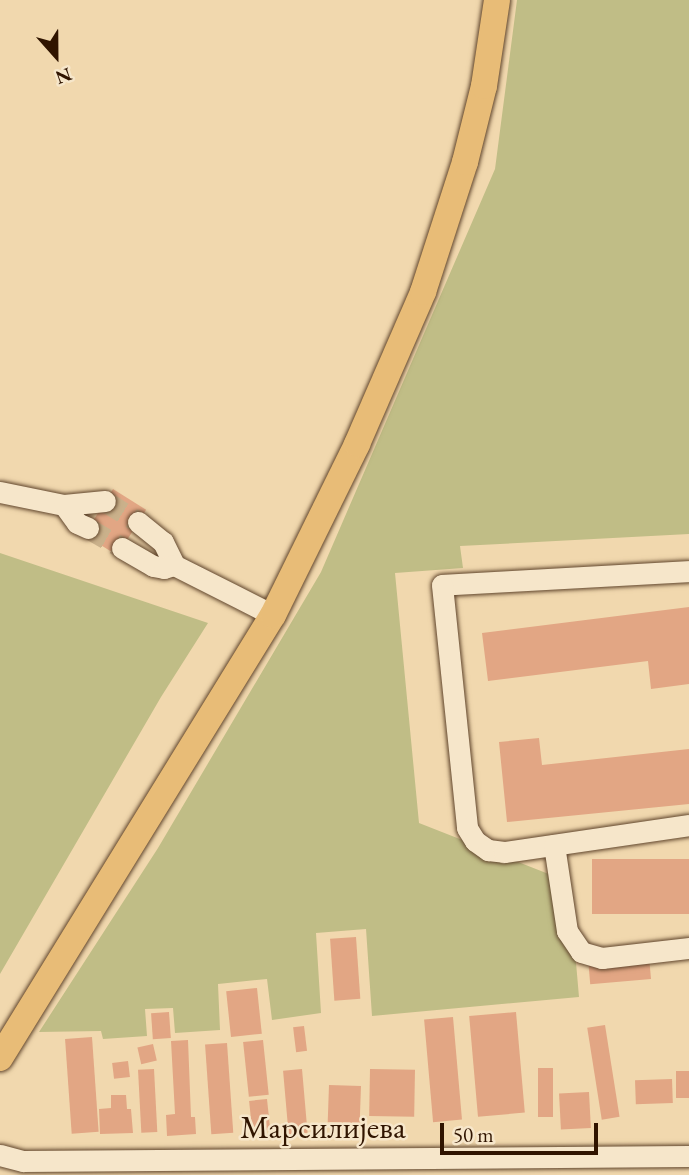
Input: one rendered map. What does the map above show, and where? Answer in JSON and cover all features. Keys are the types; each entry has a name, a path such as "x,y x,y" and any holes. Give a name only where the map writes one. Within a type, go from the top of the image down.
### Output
{"main road":[{"path":"0,1058 273,615 357,444 423,292 466,162 484,86 497,0"}],"street":[{"path":"0,492 64,505 105,501"},
{"path":"64,505 77,523 88,528"},
{"path":"138,522 163,542 174,565 273,615"},
{"path":"122,548 153,566 164,568 174,565"},
{"path":"689,570 442,585 470,835 481,846 496,852 689,825"},
{"path":"554,845 568,932 581,952 602,958 689,948"},
{"name":"Марсилијева","path":"0,1155 23,1161 689,1156"}],"shaded area":[{"path":"517,0 689,0 689,534 460,546 463,568 395,573 419,823 569,882 579,997 372,1016 366,929 316,933 321,1013 272,1020 267,979 218,984 220,1030 175,1033 173,1008 145,1009 147,1036 103,1039 101,1031 39,1032 158,848 321,572 495,169"},
{"path":"0,553 208,623 161,697 0,974"}],"building":[{"path":"113,489 146,510 117,555 84,535"},
{"path":"689,607 689,684 651,689 648,661 488,681 482,633"},
{"path":"539,738 542,765 689,749 689,804 507,822 499,742"},
{"path":"592,859 689,859 689,914 592,914"},
{"path":"356,937 360,999 334,1001 330,939"},
{"path":"649,956 651,979 590,984 588,961"},
{"path":"257,988 262,1034 231,1037 226,991"},
{"path":"169,1012 171,1038 153,1039 151,1013"},
{"path":"516,1012 525,1113 478,1117 469,1016"},
{"path":"453,1017 462,1120 433,1122 424,1020"},
{"path":"605,1025 620,1117 602,1120 587,1028"},
{"path":"304,1026 307,1051 296,1052 293,1027"},
{"path":"92,1037 99,1132 72,1134 65,1039"},
{"path":"188,1040 191,1117 195,1117 196,1134 167,1136 166,1115 175,1114 171,1041"},
{"path":"263,1040 269,1095 249,1097 243,1042"},
{"path":"227,1043 233,1133 211,1134 205,1045"},
{"path":"153,1044 157,1061 141,1064 137,1048"},
{"path":"128,1061 130,1077 114,1079 112,1063"},
{"path":"538,1068 553,1068 553,1117 538,1117"},
{"path":"154,1069 157,1132 141,1133 138,1070"},
{"path":"302,1069 308,1133 289,1134 283,1071"},
{"path":"370,1069 415,1070 414,1117 369,1116"},
{"path":"676,1071 689,1071 689,1098 676,1098"},
{"path":"672,1079 673,1103 636,1104 635,1080"},
{"path":"329,1085 361,1086 360,1123 328,1122"},
{"path":"589,1092 591,1128 561,1130 559,1094"},
{"path":"111,1095 126,1095 127,1109 131,1109 133,1133 100,1134 99,1109 111,1108"},
{"path":"267,1099 270,1130 252,1132 249,1101"}],"tunnel":[{"path":"105,501 138,522"},
{"path":"88,528 122,548"}]}
